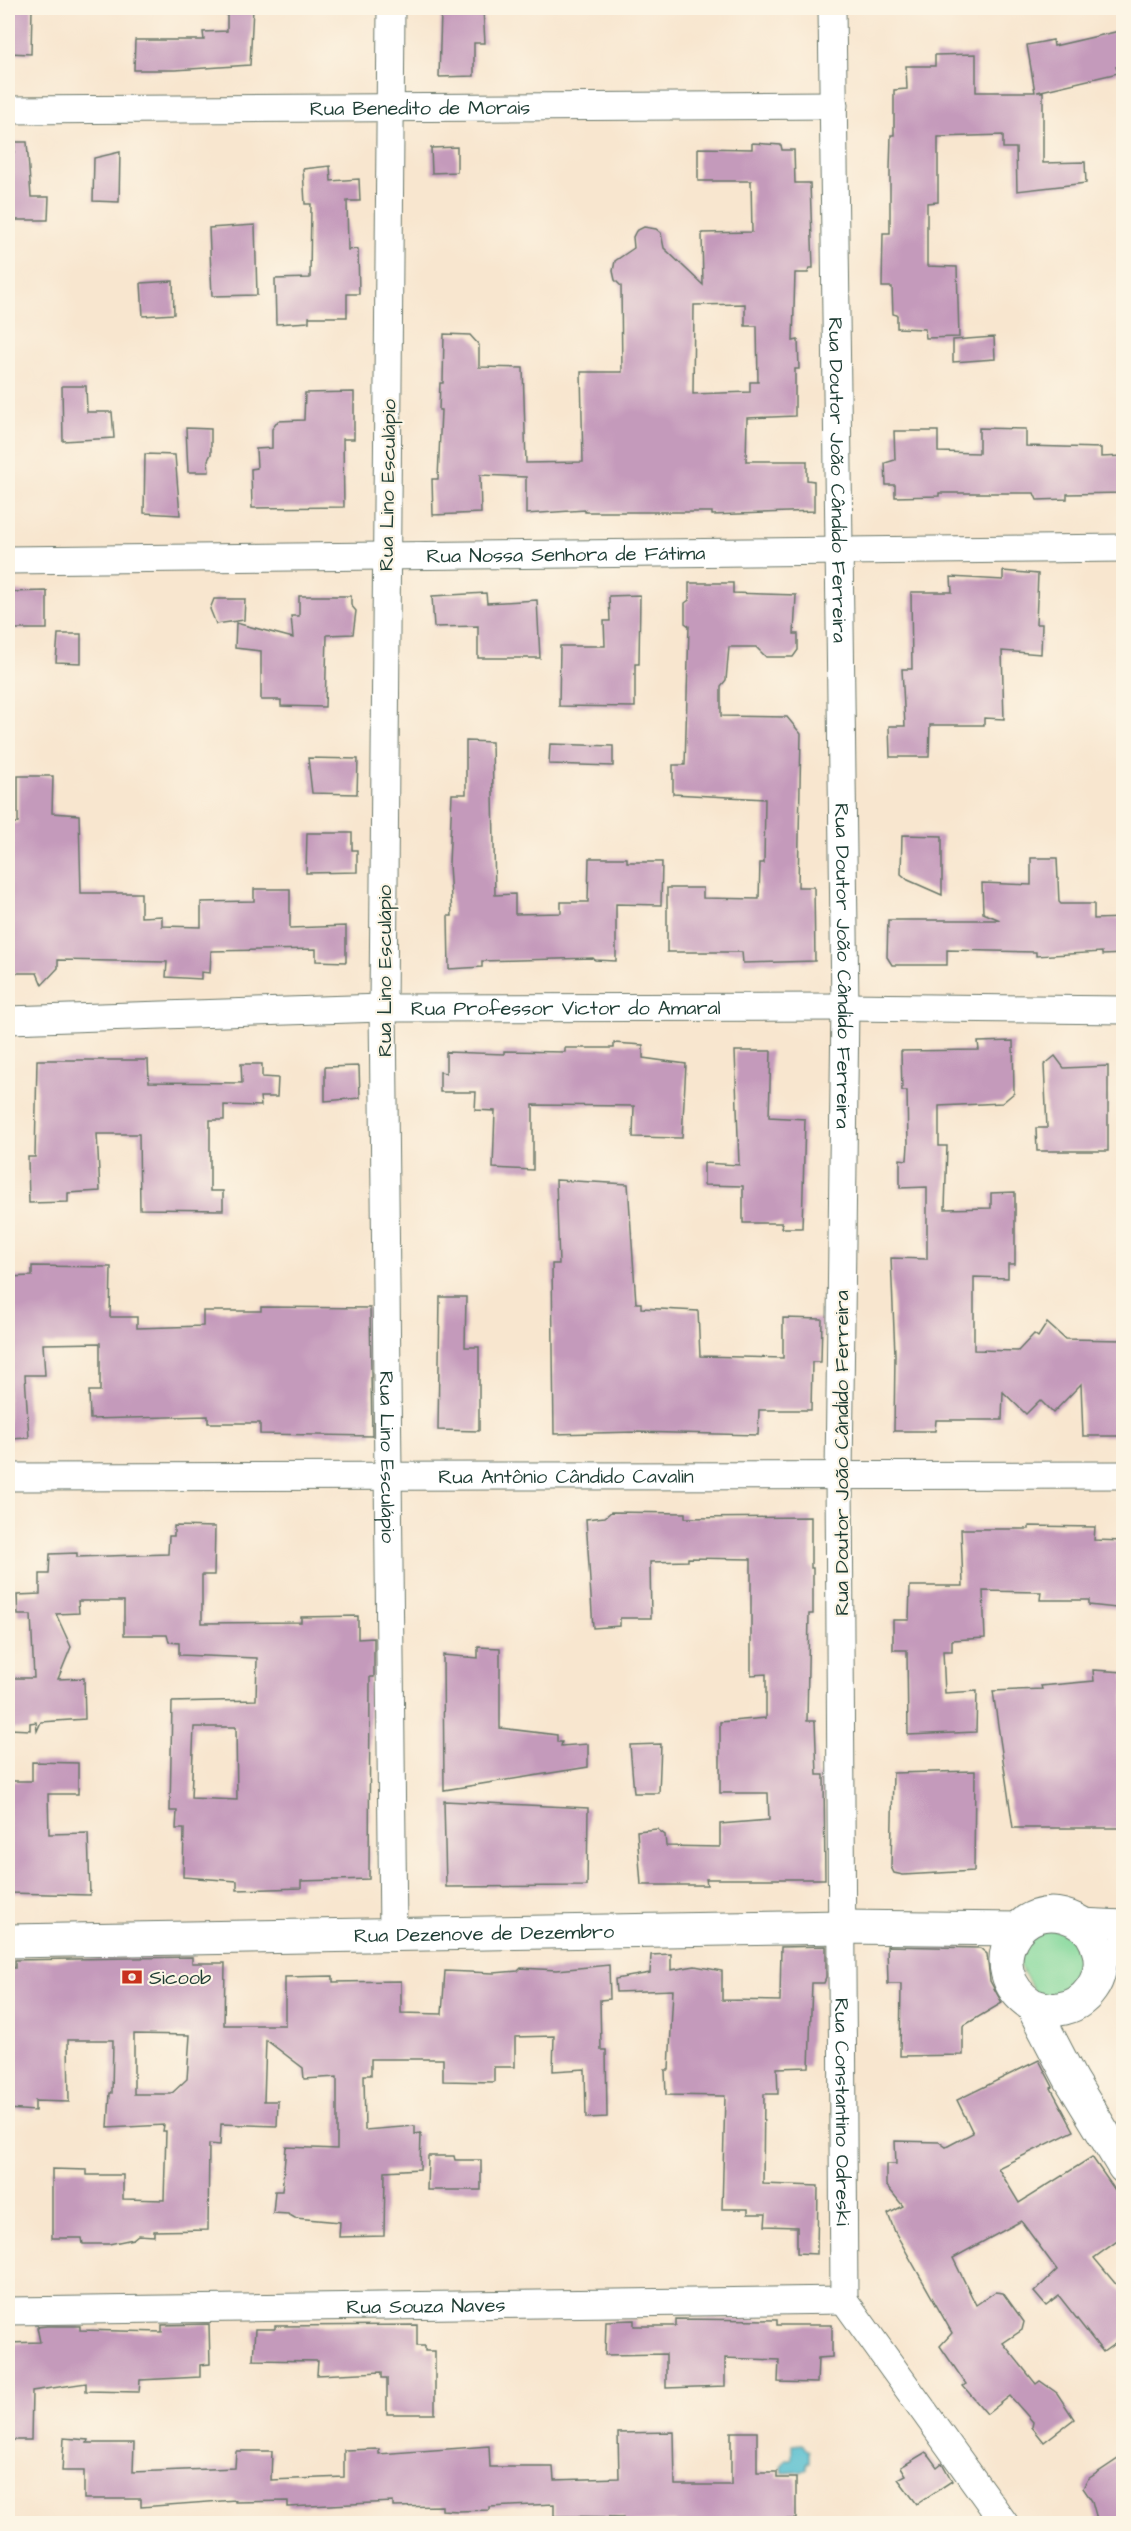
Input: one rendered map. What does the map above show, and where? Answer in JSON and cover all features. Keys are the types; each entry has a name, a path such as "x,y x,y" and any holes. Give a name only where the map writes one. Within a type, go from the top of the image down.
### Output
{"main road":[{"path":"1041,1916 1067,1916 1080,1922 1097,1944 1112,1952 1099,1972 1094,1986 1085,1997 1073,2005 1060,2009 1045,2009 1021,1998 1013,1989 1005,1966 1006,1952 1018,1929 1029,1920 1041,1916"},
{"name":"Rua Dezenove de Dezembro","path":"8,1941 842,1927 1018,1929"},
{"path":"959,1927 1005,1966"},
{"path":"1032,2005 1071,2080 1124,2167"},
{"path":"1071,2080 1073,2005"}],"street":[{"name":"Rua Lino Esculápio","path":"391,8 383,1008 390,1478 393,1935"},
{"name":"Rua Doutor João Cândido Ferreira","path":"832,8 845,1007 839,1474 842,1927"},
{"name":"Rua Benedito de Morais","path":"8,110 834,105"},
{"name":"Rua Nossa Senhora de Fátima","path":"8,560 1124,548"},
{"name":"Rua Professor Victor do Amaral","path":"8,1020 383,1008 845,1007 1124,1010"},
{"name":"Rua Antônio Cândido Cavalin","path":"8,1477 1124,1475"},
{"path":"1080,1922 1124,1924"},
{"name":"Rua Constantino Odreski","path":"842,1927 844,2300"},
{"path":"844,2300 1005,2523"},
{"name":"Rua Souza Naves","path":"8,2311 844,2300"}],"green space":[{"path":"1048,1928 1070,1934 1085,1952 1085,1975 1070,1993 1036,1996 1016,1957 1020,1946"}],"water":[{"path":"802,2444 809,2451 809,2462 806,2462 806,2469 801,2472 782,2473 781,2467 786,2459 792,2459 792,2445"}],"building":[{"path":"8,8 32,8 31,54 8,53"},
{"path":"227,8 253,8 250,65 134,70 135,40 204,40 203,32 227,31"},
{"path":"483,9 485,43 474,43 474,76 439,77 441,13"},
{"path":"1124,30 1124,66 1116,67 1118,73 1037,92 1043,92 1043,163 1085,162 1086,183 1017,191 1016,148 1003,148 1003,135 938,137 938,202 927,203 927,266 957,267 959,337 926,338 925,329 897,328 897,315 893,314 892,287 882,287 883,233 890,233 894,90 907,89 906,66 935,66 935,55 976,54 976,92 1035,92 1027,45 1053,40 1054,46"},
{"path":"15,142 27,142 31,197 49,197 48,220 10,220 12,187 8,187 8,152 14,152"},
{"path":"752,143 781,145 782,150 794,150 795,183 810,183 813,268 809,268 808,273 795,273 793,341 798,340 799,369 795,369 795,416 747,418 746,461 807,461 807,480 814,481 814,511 712,515 712,512 585,512 585,510 526,514 526,477 480,475 481,513 433,515 432,479 438,479 440,383 443,383 444,334 470,335 479,345 479,367 523,368 526,463 583,462 581,372 622,372 621,286 615,280 613,271 615,261 634,248 633,237 636,231 644,227 656,229 661,233 664,248 703,285 702,233 752,232 751,181 698,181 698,148 752,149","holes":["745,304 745,326 757,326 758,382 750,382 750,392 693,394 694,305"]},
{"path":"457,147 457,172 432,173 431,148"},
{"path":"120,152 119,202 93,201 94,158"},
{"path":"330,166 331,181 359,179 360,201 347,201 348,250 358,249 359,294 347,294 347,317 309,317 309,322 276,324 275,279 310,278 311,204 305,204 303,169"},
{"path":"255,225 257,295 212,296 209,228"},
{"path":"173,281 174,314 143,316 141,283"},
{"path":"994,337 995,359 953,362 953,340"},
{"path":"62,386 86,386 87,412 112,412 114,438 63,441"},
{"path":"354,392 354,439 343,439 344,507 252,508 251,469 257,468 256,449 272,448 272,429 278,421 304,420 305,393"},
{"path":"186,428 211,429 209,472 188,472"},
{"path":"979,428 1026,429 1026,446 1101,448 1101,457 1124,456 1124,493 1067,494 1067,499 1037,500 1034,493 939,493 939,496 895,497 895,485 886,485 885,463 895,460 894,431 938,431 938,452 979,453"},
{"path":"145,454 175,455 180,515 144,513"},
{"path":"1003,571 1038,574 1036,624 1042,624 1041,654 1002,651 1004,719 984,718 984,725 930,725 929,757 890,757 889,726 905,726 902,669 912,669 911,592 952,592 951,577 1003,580"},
{"path":"689,583 733,583 733,593 796,595 794,634 798,634 798,650 793,657 766,657 756,647 729,647 726,680 721,686 721,716 787,717 801,734 798,887 814,887 815,961 743,963 742,952 667,952 667,888 703,888 703,898 759,899 760,863 764,863 765,799 673,794 673,765 685,765 689,626 685,623 685,603 689,600"},
{"path":"47,591 47,629 8,629 8,592"},
{"path":"486,593 487,603 537,600 540,658 478,658 478,626 434,627 432,596"},
{"path":"640,595 639,664 635,664 635,707 559,706 560,646 605,646 604,621 610,621 609,596"},
{"path":"299,596 351,596 351,605 356,611 353,634 327,635 325,707 281,706 281,700 261,700 261,651 235,648 236,623 293,638 291,616 299,616"},
{"path":"214,599 245,599 244,620 216,624 210,609"},
{"path":"58,634 81,634 81,663 56,662"},
{"path":"466,741 492,742 495,895 515,894 515,914 561,913 561,902 588,902 589,858 627,858 627,862 662,862 661,905 616,904 616,961 593,958 482,961 482,967 449,969 448,916 452,916 449,864 452,794 466,794"},
{"path":"550,744 613,746 613,766 549,764"},
{"path":"308,758 358,759 357,794 312,793"},
{"path":"18,776 53,776 52,813 79,815 81,893 141,893 141,917 162,916 162,926 201,927 201,902 254,901 254,889 290,889 290,928 346,926 346,962 316,961 316,949 211,951 210,973 201,972 201,979 166,977 167,962 58,960 58,968 42,985 37,973 8,973 8,823 18,823"},
{"path":"307,833 352,833 352,850 357,850 357,872 306,873"},
{"path":"902,835 942,836 942,895 908,880 901,874"},
{"path":"1031,858 1057,858 1059,902 1061,904 1094,904 1094,919 1124,918 1124,954 1102,955 1102,952 1036,956 1036,952 947,950 947,965 892,965 887,957 888,920 1000,920 983,913 982,883 1031,885"},
{"path":"1013,1041 1014,1093 1002,1103 939,1106 939,1146 947,1146 945,1209 991,1208 991,1193 1015,1192 1015,1264 1008,1264 1008,1278 974,1277 974,1350 1018,1351 1034,1334 1038,1337 1047,1323 1065,1339 1123,1340 1124,1436 1083,1436 1081,1384 1053,1413 1040,1400 1026,1414 1003,1392 1002,1420 936,1420 935,1431 894,1431 895,1354 891,1258 927,1259 927,1187 900,1188 900,1159 907,1160 908,1145 907,1091 902,1091 901,1051 979,1050 978,1042"},
{"path":"614,1043 643,1045 643,1058 686,1064 682,1138 633,1137 634,1106 533,1105 533,1170 493,1168 495,1111 475,1110 476,1092 440,1092 440,1072 446,1073 446,1052 504,1054 504,1051 565,1052 565,1048 614,1048"},
{"path":"735,1051 771,1051 769,1117 805,1119 802,1228 781,1228 782,1223 743,1223 743,1186 704,1185 704,1163 739,1165"},
{"path":"1055,1056 1064,1068 1108,1066 1108,1151 1037,1151 1036,1128 1047,1128 1044,1065"},
{"path":"37,1060 148,1060 149,1082 242,1083 241,1064 262,1064 262,1077 278,1078 277,1097 260,1097 261,1106 224,1105 224,1120 210,1120 210,1191 223,1191 223,1210 140,1209 139,1134 97,1134 100,1191 68,1193 68,1202 29,1203 28,1157 35,1157"},
{"path":"359,1066 360,1098 325,1101 325,1067"},
{"path":"556,1180 628,1184 636,1303 641,1303 641,1308 698,1311 700,1356 783,1358 783,1318 822,1319 821,1362 812,1362 811,1410 759,1410 758,1435 635,1432 554,1434 552,1264 559,1264"},
{"path":"32,1266 111,1267 110,1317 137,1317 137,1328 203,1326 203,1311 261,1311 261,1307 370,1308 372,1436 260,1434 260,1423 208,1423 208,1416 90,1419 89,1391 100,1391 100,1343 43,1344 45,1375 25,1375 29,1438 8,1439 8,1277 32,1276"},
{"path":"440,1297 466,1297 465,1347 479,1347 479,1431 438,1430"},
{"path":"611,1512 685,1513 685,1518 811,1517 813,1614 809,1614 807,1721 815,1721 817,1775 824,1775 825,1879 706,1879 707,1885 641,1885 637,1831 657,1829 665,1835 666,1846 720,1847 720,1824 769,1820 768,1793 720,1793 720,1722 766,1718 766,1674 751,1675 751,1559 688,1558 688,1561 650,1562 651,1618 620,1618 620,1626 593,1628 586,1519 605,1517"},
{"path":"174,1526 215,1527 214,1575 202,1575 202,1623 301,1622 301,1617 358,1616 358,1639 374,1638 374,1677 370,1677 369,1879 301,1881 301,1888 237,1890 237,1881 183,1877 184,1829 176,1829 177,1811 170,1811 172,1702 256,1700 257,1658 179,1655 179,1643 169,1642 167,1635 124,1635 124,1601 78,1601 79,1613 56,1614 71,1647 58,1679 84,1678 85,1719 41,1722 37,1731 36,1722 30,1723 30,1730 9,1729 8,1678 34,1678 31,1615 18,1615 17,1595 40,1594 40,1574 49,1574 50,1554 77,1553 77,1557 168,1554 169,1536 174,1536","holes":["194,1727 236,1727 237,1800 191,1798"]},
{"path":"1029,1526 1095,1527 1094,1540 1124,1541 1124,1600 1116,1600 1116,1608 1089,1605 1089,1600 1040,1600 1041,1592 983,1591 985,1638 952,1640 952,1651 943,1651 945,1693 977,1691 976,1732 908,1735 907,1650 893,1650 893,1620 909,1620 910,1586 963,1586 961,1529 1029,1529"},
{"path":"478,1647 500,1648 500,1728 557,1735 557,1742 562,1742 561,1746 588,1744 588,1767 444,1790 443,1655 478,1658"},
{"path":"1093,1670 1124,1672 1124,1828 1013,1828 993,1691 1042,1689 1041,1686 1094,1681"},
{"path":"661,1744 659,1793 634,1793 630,1745"},
{"path":"32,1762 78,1763 78,1794 48,1794 49,1834 88,1833 90,1895 8,1893 8,1781 32,1781"},
{"path":"975,1771 974,1871 903,1875 894,1873 891,1867 893,1773"},
{"path":"444,1801 588,1808 587,1886 446,1887"},
{"path":"826,1946 826,1978 824,1983 812,1983 809,2067 777,2068 778,2094 764,2094 763,2184 818,2186 817,2254 797,2253 797,2227 765,2226 766,2214 748,2214 748,2209 722,2209 725,2096 666,2095 665,2070 669,2070 673,1990 616,1992 615,1979 650,1973 651,1955 671,1954 671,1970 695,1966 722,1971 722,2000 780,2001 781,1947"},
{"path":"887,1946 980,1948 987,1954 990,1981 1002,2003 963,2026 963,2055 900,2056 901,1984 888,1984"},
{"path":"192,1957 192,1963 225,1963 224,2025 285,2025 285,1977 333,1976 333,1982 401,1981 401,2013 442,2014 445,1971 494,1973 518,1971 521,1968 557,1970 609,1965 610,1999 600,2000 601,2050 606,2050 607,2117 586,2118 585,2069 553,2071 554,2036 515,2037 515,2067 494,2067 494,2082 443,2081 443,2059 371,2059 371,2075 364,2075 365,2130 415,2126 415,2134 421,2133 420,2169 385,2171 384,2236 339,2237 340,2222 295,2218 288,2214 273,2213 275,2191 282,2191 286,2147 337,2149 337,2077 304,2079 303,2068 266,2040 264,2101 278,2101 277,2126 221,2124 220,2145 209,2144 208,2230 154,2231 154,2236 138,2235 133,2239 109,2244 83,2244 82,2238 52,2238 52,2169 87,2170 87,2175 123,2175 123,2199 164,2200 166,2131 163,2131 164,2125 108,2128 110,2093 112,2093 113,2040 68,2040 69,2102 35,2101 35,2111 8,2109 8,1968 15,1968 15,1960","holes":["134,2034 190,2035 187,2079 171,2094 134,2094"]},
{"path":"1039,2060 1074,2131 998,2168 1019,2203 1092,2157 1124,2203 1124,2236 1094,2258 1124,2294 1124,2337 1103,2352 1059,2296 1046,2306 1034,2292 1057,2270 1021,2221 953,2258 976,2305 995,2292 1003,2293 1024,2322 1022,2330 1003,2343 1036,2384 1040,2381 1057,2393 1074,2419 1044,2442 1032,2427 1033,2422 1010,2396 987,2414 963,2386 966,2384 940,2346 952,2333 895,2232 888,2214 903,2206 886,2185 886,2164 896,2164 895,2141 939,2142 946,2147 973,2133 957,2100"},
{"path":"428,2156 454,2156 455,2160 481,2160 481,2190 427,2190"},
{"path":"676,2319 777,2320 777,2325 832,2325 832,2357 818,2358 817,2383 778,2382 779,2360 725,2358 725,2386 666,2388 666,2354 605,2355 606,2321 634,2320 634,2326 676,2326"},
{"path":"209,2324 210,2364 200,2365 200,2377 140,2380 139,2392 86,2391 86,2383 32,2391 31,2440 8,2440 8,2343 40,2342 37,2327 47,2326 80,2326 80,2330 162,2332 162,2325"},
{"path":"417,2325 417,2346 425,2346 425,2351 435,2351 435,2414 387,2414 387,2378 382,2378 382,2372 317,2375 318,2361 253,2360 255,2329 275,2329 275,2326"},
{"path":"674,2432 675,2485 731,2485 731,2432 757,2432 757,2472 777,2472 777,2478 796,2478 796,2519 776,2520 776,2523 676,2523 676,2521 623,2523 623,2517 554,2516 554,2504 458,2511 442,2510 442,2506 393,2507 393,2502 288,2507 288,2501 235,2502 235,2500 141,2507 141,2499 84,2499 84,2471 62,2471 64,2438 88,2440 87,2443 134,2443 133,2472 235,2468 236,2451 272,2451 271,2480 344,2477 344,2450 379,2449 379,2454 489,2446 490,2467 553,2467 554,2480 619,2478 618,2433"},
{"path":"926,2452 937,2467 942,2463 952,2481 917,2504 898,2479 906,2475 901,2467"},
{"path":"1124,2455 1124,2523 1098,2523 1092,2501 1083,2488 1088,2479"}],"place":[{"name":"Sicoob","path":"132,1977"}]}
